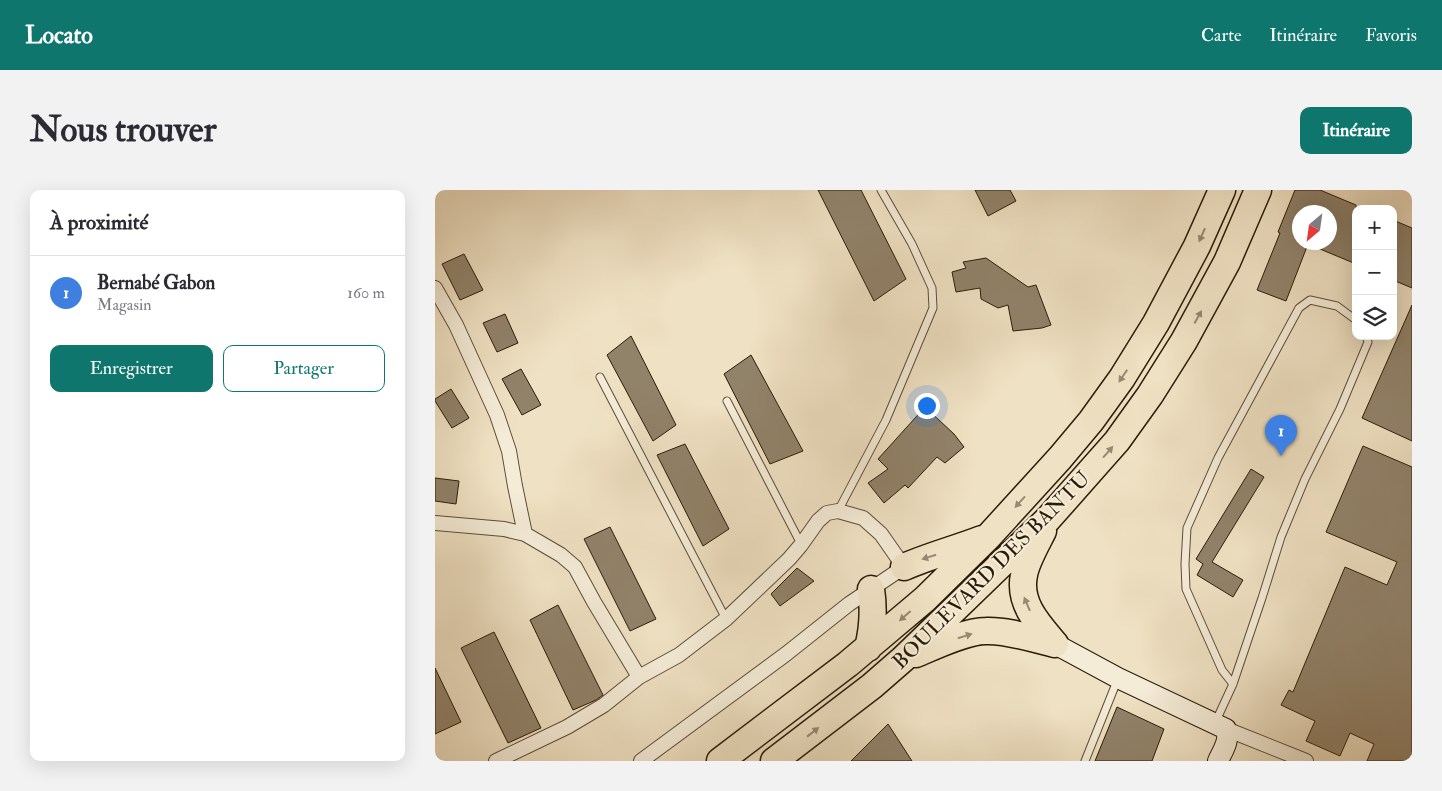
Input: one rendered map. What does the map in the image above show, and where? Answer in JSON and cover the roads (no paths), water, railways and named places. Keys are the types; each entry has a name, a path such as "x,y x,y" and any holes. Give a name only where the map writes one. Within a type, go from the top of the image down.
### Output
{"highway":[{"name":"BOULEVARD DES BANTU","path":"720,761 868,648 925,598 988,537 1060,458 1091,421 1122,378 1157,323 1197,246 1222,190"},
{"name":"BOULEVARD DES BANTU","path":"774,761 872,686 903,659 1048,519 1117,441 1150,396 1184,342 1227,262 1258,190"},
{"path":"1048,519 1024,574 1023,594 1027,607 1039,626 1055,644"},
{"path":"904,567 988,537"},
{"path":"868,648 873,624 871,589"},
{"path":"903,659 945,642 985,631 1003,632 1055,644"}],"street":[{"path":"435,288 457,325 497,415 509,452 525,534"},
{"path":"496,761 567,727 604,705 639,677 679,655 726,618 766,582 801,545 818,521 827,513 838,511 863,518 872,525 888,543 904,567 871,589 641,761"},
{"path":"435,523 504,529 525,534 561,555 575,567 639,677"},
{"path":"1055,644 1118,678 1221,726 1306,761"},
{"path":"1218,761 1227,743 1228,736 1221,726"}],"lane":[{"path":"838,511 886,420 933,308 932,288 912,244 881,190"},
{"path":"1233,684 1222,670 1186,589 1187,528 1217,458 1299,308 1310,300 1337,306 1352,317"},
{"path":"1221,726 1281,537 1305,479 1343,400 1367,340"},
{"path":"600,377 726,618"},
{"path":"727,401 801,545"},
{"path":"1085,761 1118,678"}],"place":[{"name":"Bernabé Gabon","path":"1281,456"}]}
